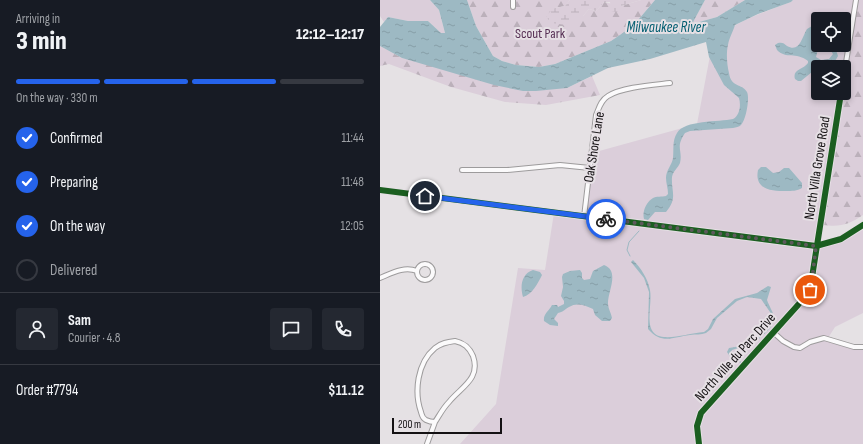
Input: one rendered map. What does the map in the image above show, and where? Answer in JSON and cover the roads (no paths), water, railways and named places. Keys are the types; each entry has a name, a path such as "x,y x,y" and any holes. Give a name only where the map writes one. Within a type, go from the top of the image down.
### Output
{"street":[{"path":"513,0 513,7"},
{"path":"846,60 856,0"},
{"name":"Oak Shore Lane","path":"584,217 596,115 602,102 607,97 621,91 638,87 670,83"},
{"name":"North Villa Grove Road","path":"816,246 840,100"},
{"path":"462,170 507,170 560,165 590,168"},
{"path":"380,190 816,246 841,239 863,224"},
{"name":"North Ville du Parc Drive","path":"699,444 697,426 701,413 810,290 816,246"},
{"path":"426,264 432,269 433,275 429,279 424,280 420,278 417,271 421,265 426,264"},
{"path":"380,278 407,268 417,271"},
{"path":"773,332 783,341 794,347 800,348 810,342 824,338 863,348"},
{"path":"427,444 435,422 449,402 472,378 475,368 474,360 467,346 455,341 441,344 434,349 423,364 419,375 419,408 422,416 426,420 435,422"}],"water":[{"name":"Milwaukee River","path":"430,0 467,0 476,26 493,56 502,61 516,65 539,67 555,64 611,41 633,26 655,0 705,0 692,24 717,17 745,0 793,0 735,25 729,42 727,63 730,78 734,83 745,89 748,95 747,109 743,122 741,125 733,128 690,131 685,133 680,142 680,163 672,177 672,203 666,212 655,212 648,220 644,219 644,213 648,202 654,197 666,196 668,194 666,175 672,161 675,136 677,133 687,126 702,122 733,119 739,112 739,98 724,85 709,57 706,42 650,59 608,68 567,88 523,91 494,85 402,58 380,46 380,27 388,17 408,21 428,21 441,33 445,33 439,10"},
{"path":"811,27 811,52 817,52 816,57 821,60 811,60 811,73 801,81 798,81 794,76 796,71 806,65 808,61 799,56 784,55 777,50 775,45 778,43 784,43 791,48 798,46 807,29"},
{"path":"832,52 837,52 838,56 836,60 821,60 829,59 833,54"},
{"path":"761,167 766,167 773,173 779,172 784,168 789,168 802,183 802,188 796,190 775,191 765,188 761,185 757,177 758,170"},
{"path":"633,260 644,274 648,282 651,297 650,325 657,335 669,337 704,332 708,329 713,319 735,299 757,293 768,286 771,287 767,300 774,318 773,322 768,330 755,341 747,346 732,350 731,352 733,356 741,363 731,358 727,352 729,348 741,346 749,342 772,322 770,312 761,299 747,297 737,301 717,318 711,329 706,333 668,339 658,337 648,329 649,292 644,278 631,262"},
{"path":"604,265 609,268 612,276 608,298 608,307 612,318 610,321 602,321 595,315 593,309 578,304 572,305 558,313 554,319 558,323 558,326 550,325 544,321 545,314 552,305 557,305 558,307 564,304 561,296 563,274 570,271 580,270 584,280 590,279 593,271"},
{"path":"533,270 540,272 542,275 532,291 523,297 522,281 526,274"}],"waterway":[{"path":"630,256 627,250 629,242 639,231"}],"park label":[{"name":"Scout Park","path":"540,33"}]}
